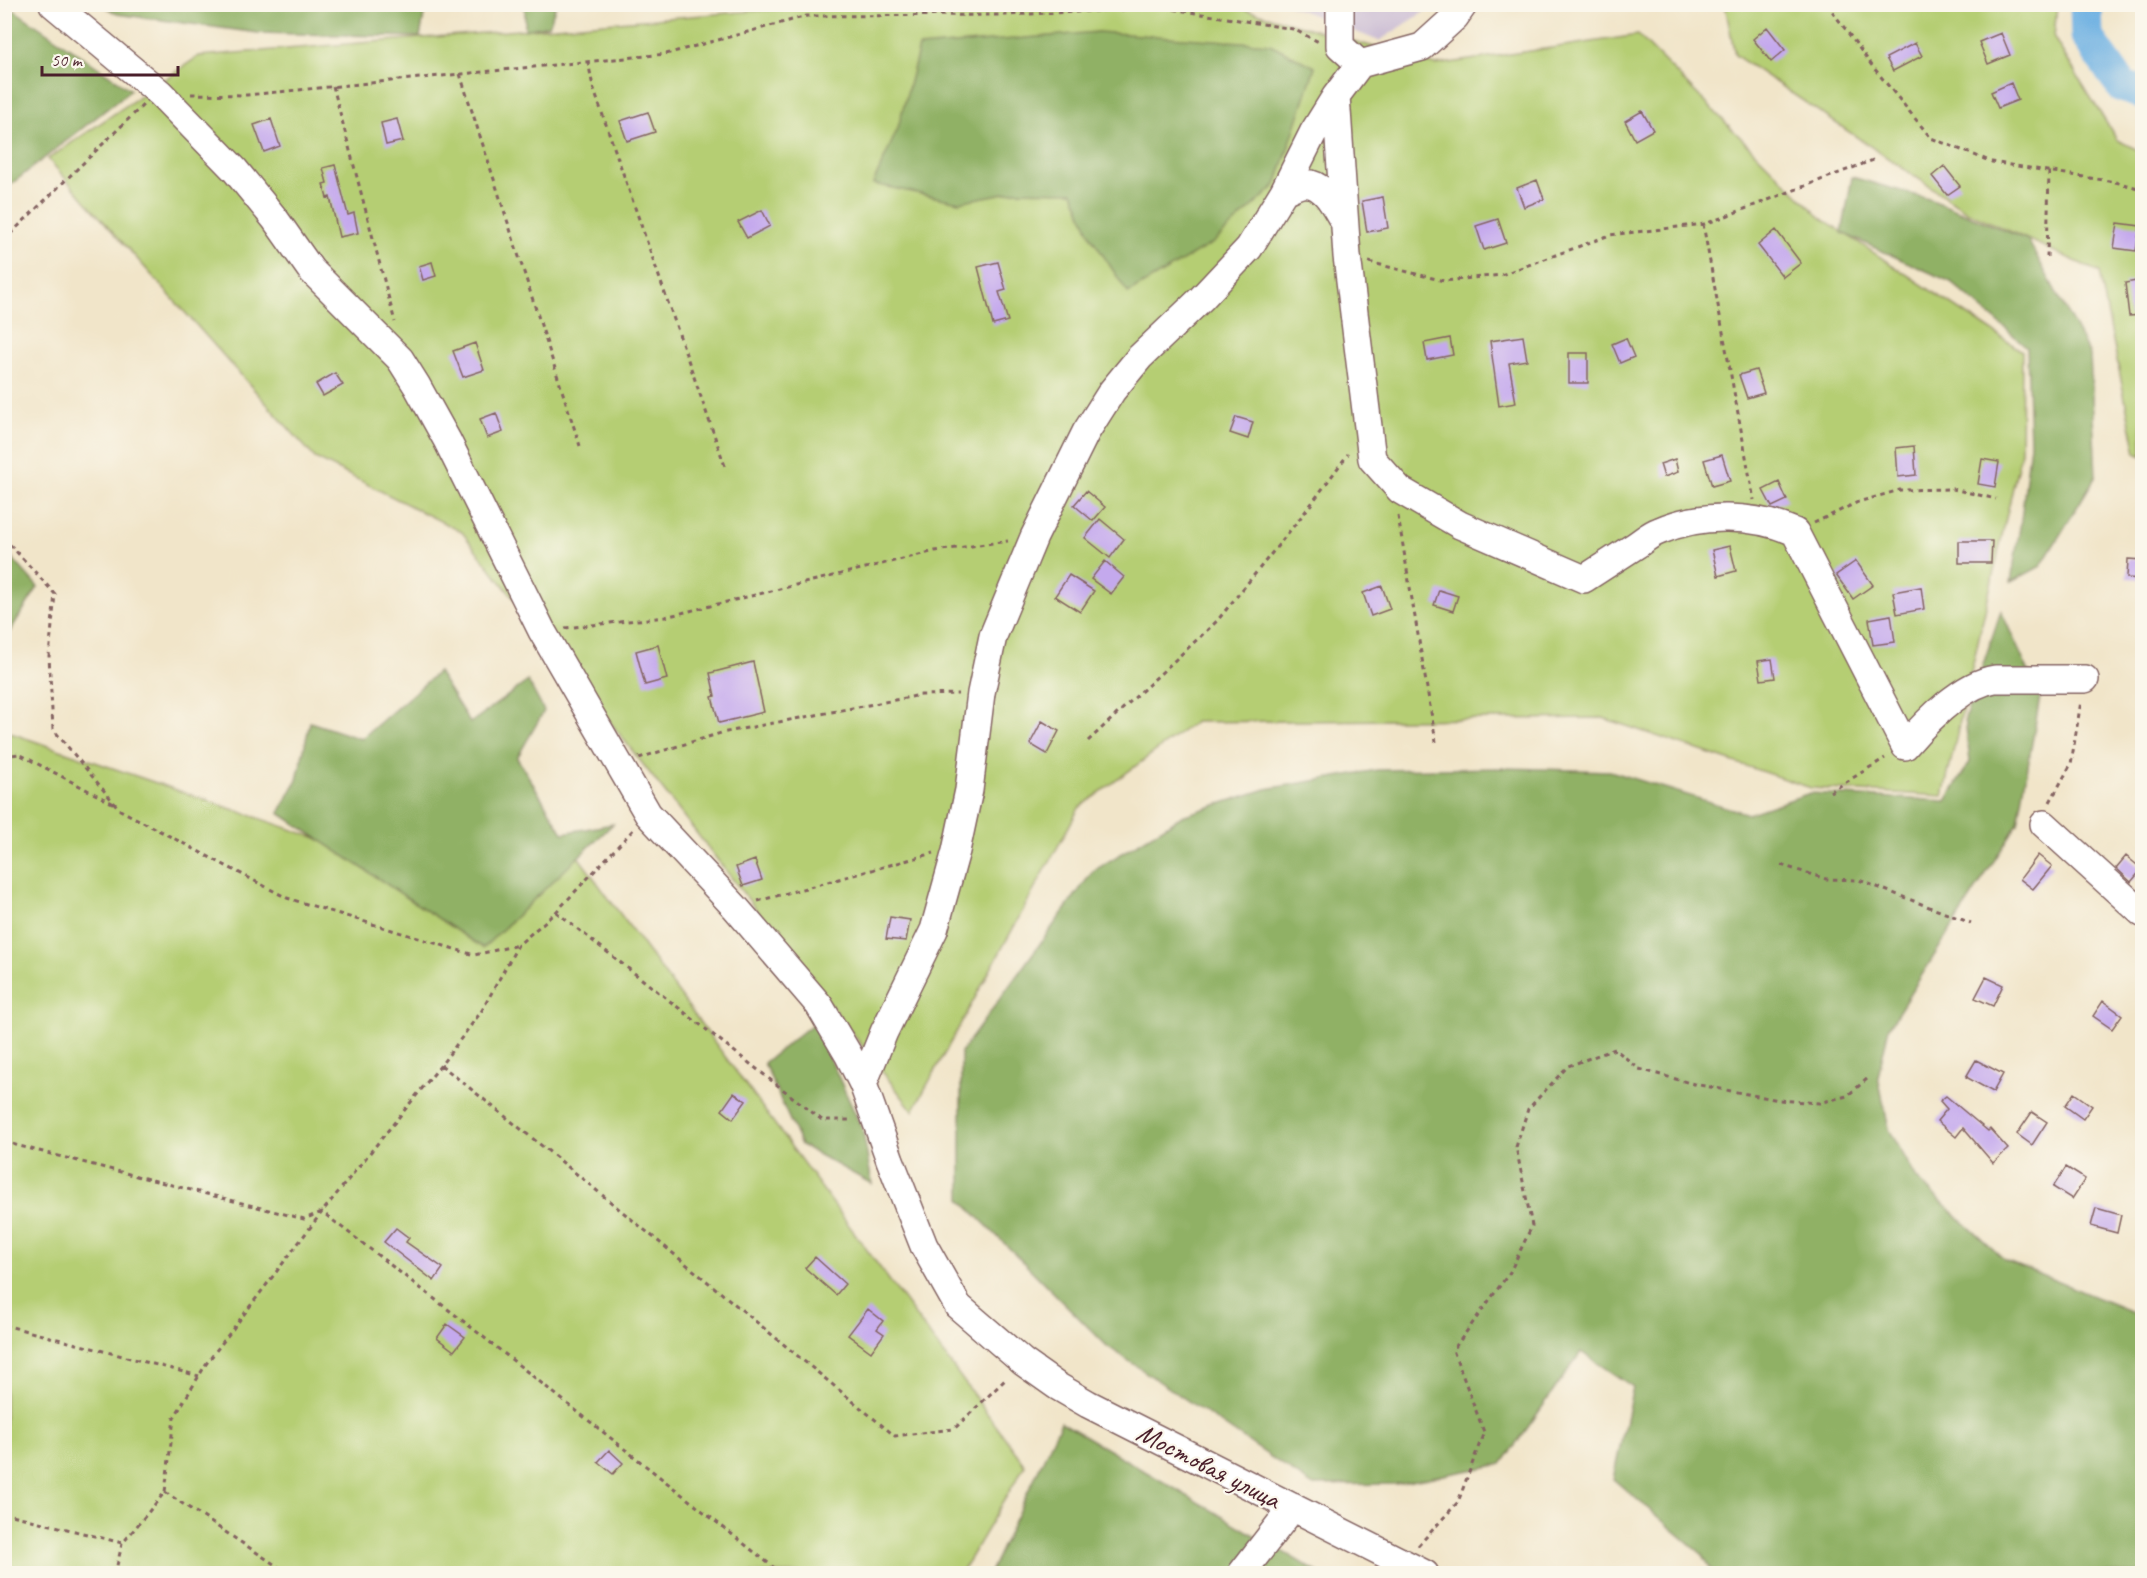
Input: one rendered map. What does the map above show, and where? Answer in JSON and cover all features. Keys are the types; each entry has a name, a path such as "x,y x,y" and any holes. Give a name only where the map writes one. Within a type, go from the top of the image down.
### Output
{"street":[{"name":"Мостовая улица","path":"53,4 158,91 235,170 275,219 311,270 400,359 447,440 542,631 648,814 735,907 819,1005 848,1054 863,1084 924,1246 958,1306 1023,1362 1088,1404 1414,1568"},
{"path":"1340,4 1340,46 1360,64"},
{"path":"863,1084 884,1032 934,930 956,851 969,790 981,693 993,636 1034,537 1086,432 1112,391 1140,357 1201,299 1249,248 1284,191 1313,133 1336,96 1360,64 1422,47 1455,17 1464,4"},
{"path":"1336,96 1347,256 1372,459 1400,490 1460,525 1584,579 1658,531 1690,522 1731,518 1758,520 1795,532 1905,746 1928,719 1982,681 2085,679"},
{"path":"1284,191 1304,183 1318,188 1330,197 1344,223"},
{"path":"2044,824 2142,913"},
{"path":"1241,1574 1293,1508"}],"path":[{"path":"1827,4 1873,67 1931,138 1992,162 2115,182 2142,189"},
{"path":"4,240 158,91 176,94 247,95 666,54 807,16 1006,15 1166,8 1293,29 1323,44"},
{"path":"588,61 592,87 725,466"},
{"path":"460,74 580,446"},
{"path":"333,86 393,312 400,359"},
{"path":"1347,256 1444,281 1502,275 1610,235 1703,224 1876,159"},
{"path":"2047,257 2049,171"},
{"path":"1703,224 1758,520"},
{"path":"1088,741 1217,621 1309,507 1348,453"},
{"path":"1393,482 1436,742"},
{"path":"1795,532 1858,502 1900,490 1953,489 1996,500"},
{"path":"542,631 665,617 934,550 1034,537"},
{"path":"4,538 55,594 50,656 53,729 120,810 287,898 474,955 518,945"},
{"path":"2044,824 2049,804 2071,764 2085,679"},
{"path":"620,763 720,733 921,695 981,693"},
{"path":"1830,792 1905,746"},
{"path":"4,756 19,754 115,805"},
{"path":"115,1574 122,1544 165,1492 174,1418 199,1376 322,1212 481,1012 518,945 556,912 648,814"},
{"path":"735,907 925,854 956,851"},
{"path":"1781,866 1826,879 1859,880 1971,923"},
{"path":"556,912 822,1120 876,1120"},
{"path":"1414,1568 1458,1502 1484,1432 1453,1350 1510,1272 1532,1226 1516,1147 1528,1109 1568,1066 1615,1049 1639,1069 1694,1084 1779,1100 1818,1102 1847,1096 1867,1079"},
{"path":"441,1065 895,1436 954,1429 1023,1362"},
{"path":"4,1142 304,1219 322,1212"},
{"path":"322,1212 783,1574"},
{"path":"4,1325 199,1376"},
{"path":"165,1492 289,1574"},
{"path":"4,1513 122,1544"}],"shaded area":[{"path":"1288,5 1435,5 1379,41"}],"green space":[{"path":"841,4 1229,5 1436,65 1638,35 1820,217 2022,351 2021,452 1943,796 1811,788 1603,718 1195,722 1079,808 913,1111 462,532 315,458 48,159 199,56"},
{"path":"4,5 131,90 5,189"},
{"path":"102,5 426,5 420,37 258,33 117,14"},
{"path":"525,5 556,5 549,25 525,30"},
{"path":"1725,5 2057,5 2054,38 2117,140 2142,152 2142,456 2136,453 2099,272 1968,212 1735,55"},
{"path":"1098,32 1270,44 1315,67 1276,185 1213,243 1128,293 1091,237 1073,192 1015,191 959,202 873,184 898,128 919,47"},
{"path":"1852,177 1932,200 2028,240 2090,355 2096,476 2041,566 2011,582 2030,444 2027,347 1951,282 1842,233"},
{"path":"5,550 38,587 5,639"},
{"path":"2001,611 2040,697 2018,823 1889,1027 1878,1077 1889,1129 1917,1179 2005,1260 2142,1316 2142,1573 1713,1573 1703,1555 1613,1479 1633,1387 1581,1352 1502,1464 1396,1484 1312,1485 1107,1346 961,1200 961,1052 1093,871 1182,816 1266,789 1377,770 1503,768 1610,771 1748,814 1810,793 1946,801 1970,762 1965,718"},
{"path":"438,672 470,723 528,681 544,711 517,758 563,833 613,824 483,948 279,813 297,780 310,722 361,739"},
{"path":"5,731 488,897 566,840 1025,1465 961,1573 5,1574"},
{"path":"814,1023 863,1131 872,1184 801,1145 764,1063"},
{"path":"1061,1422 1319,1573 989,1574"}],"building":[{"path":"1767,27 1785,50 1771,62 1753,39"},
{"path":"2001,33 2010,55 1988,64 1979,42"},
{"path":"1915,43 1922,56 1893,71 1886,58"},
{"path":"2011,83 2018,100 1998,108 1991,92"},
{"path":"1642,111 1653,130 1635,140 1625,121"},
{"path":"648,112 655,132 627,141 620,121"},
{"path":"271,119 280,146 264,152 254,125"},
{"path":"397,119 403,141 386,145 381,123"},
{"path":"335,165 348,215 354,213 358,233 339,237 330,197 327,198 323,184 327,183 323,168"},
{"path":"1944,166 1960,186 1947,195 1932,176"},
{"path":"1537,180 1544,199 1524,207 1517,188"},
{"path":"1383,197 1388,228 1367,232 1362,201"},
{"path":"762,210 770,226 747,238 738,222"},
{"path":"1498,219 1506,243 1484,250 1476,226"},
{"path":"2118,223 2140,226 2136,251 2114,248"},
{"path":"1776,230 1801,263 1783,277 1758,245"},
{"path":"432,262 436,276 423,280 419,266"},
{"path":"998,262 1006,290 999,292 1008,321 993,325 978,267"},
{"path":"2142,280 2142,315 2129,316 2125,283"},
{"path":"1523,336 1527,360 1509,363 1516,403 1499,406 1490,341"},
{"path":"1450,338 1453,355 1427,360 1424,343"},
{"path":"1626,338 1634,357 1620,363 1612,344"},
{"path":"475,343 484,370 463,377 453,351"},
{"path":"1569,353 1588,353 1588,383 1569,383"},
{"path":"1756,370 1764,393 1747,398 1739,375"},
{"path":"335,373 343,385 323,396 316,384"},
{"path":"496,413 503,432 487,438 480,419"},
{"path":"1236,417 1253,422 1248,439 1230,433"},
{"path":"1914,446 1916,475 1898,477 1896,448"},
{"path":"1722,455 1730,481 1712,486 1704,460"},
{"path":"1675,459 1678,472 1664,477 1660,464"},
{"path":"1982,459 1999,462 1995,487 1978,484"},
{"path":"1779,482 1787,500 1772,507 1763,490"},
{"path":"1086,491 1105,507 1093,521 1074,505"},
{"path":"1100,519 1124,539 1110,558 1085,538"},
{"path":"1959,541 1992,541 1991,563 1959,563"},
{"path":"1730,546 1736,571 1718,576 1712,550"},
{"path":"2128,559 2142,560 2142,579 2127,578"},
{"path":"1105,561 1124,577 1111,594 1091,579"},
{"path":"1856,561 1873,585 1853,599 1836,575"},
{"path":"1069,575 1094,591 1080,612 1055,596"},
{"path":"1382,586 1390,609 1371,616 1363,593"},
{"path":"1921,587 1924,609 1897,614 1893,592"},
{"path":"1439,590 1458,596 1453,611 1434,605"},
{"path":"1891,615 1895,642 1873,645 1869,619"},
{"path":"658,645 667,679 645,685 636,651"},
{"path":"1772,659 1775,678 1761,680 1758,661"},
{"path":"753,662 764,712 719,723 712,697 715,696 710,673"},
{"path":"1042,721 1059,731 1047,754 1030,744"},
{"path":"2038,855 2052,866 2033,889 2020,879"},
{"path":"2126,856 2142,869 2131,882 2116,868"},
{"path":"755,860 762,880 743,886 736,867"},
{"path":"890,917 910,920 906,941 886,939"},
{"path":"1986,977 2003,985 1993,1006 1975,998"},
{"path":"2103,1001 2122,1015 2112,1029 2093,1016"},
{"path":"1976,1060 2003,1074 1993,1092 1966,1077"},
{"path":"734,1093 746,1101 733,1119 722,1110"},
{"path":"2074,1093 2092,1106 2083,1119 2065,1106"},
{"path":"1946,1096 1988,1131 1990,1129 2008,1149 1993,1163 1963,1128 1956,1137 1937,1121 1947,1109 1940,1101"},
{"path":"2032,1112 2047,1122 2032,1145 2017,1134"},
{"path":"2066,1167 2085,1179 2072,1199 2053,1187"},
{"path":"2096,1208 2121,1215 2117,1233 2091,1226"},
{"path":"396,1228 409,1238 406,1242 443,1268 434,1281 384,1242"},
{"path":"815,1257 845,1284 836,1295 805,1268"},
{"path":"868,1309 883,1321 877,1329 884,1334 871,1352 848,1335"},
{"path":"447,1324 465,1337 454,1351 437,1338"},
{"path":"609,1450 623,1463 613,1474 598,1462"}],"waterway":[{"path":"2086,4 2087,36 2122,86 2142,93"}]}
